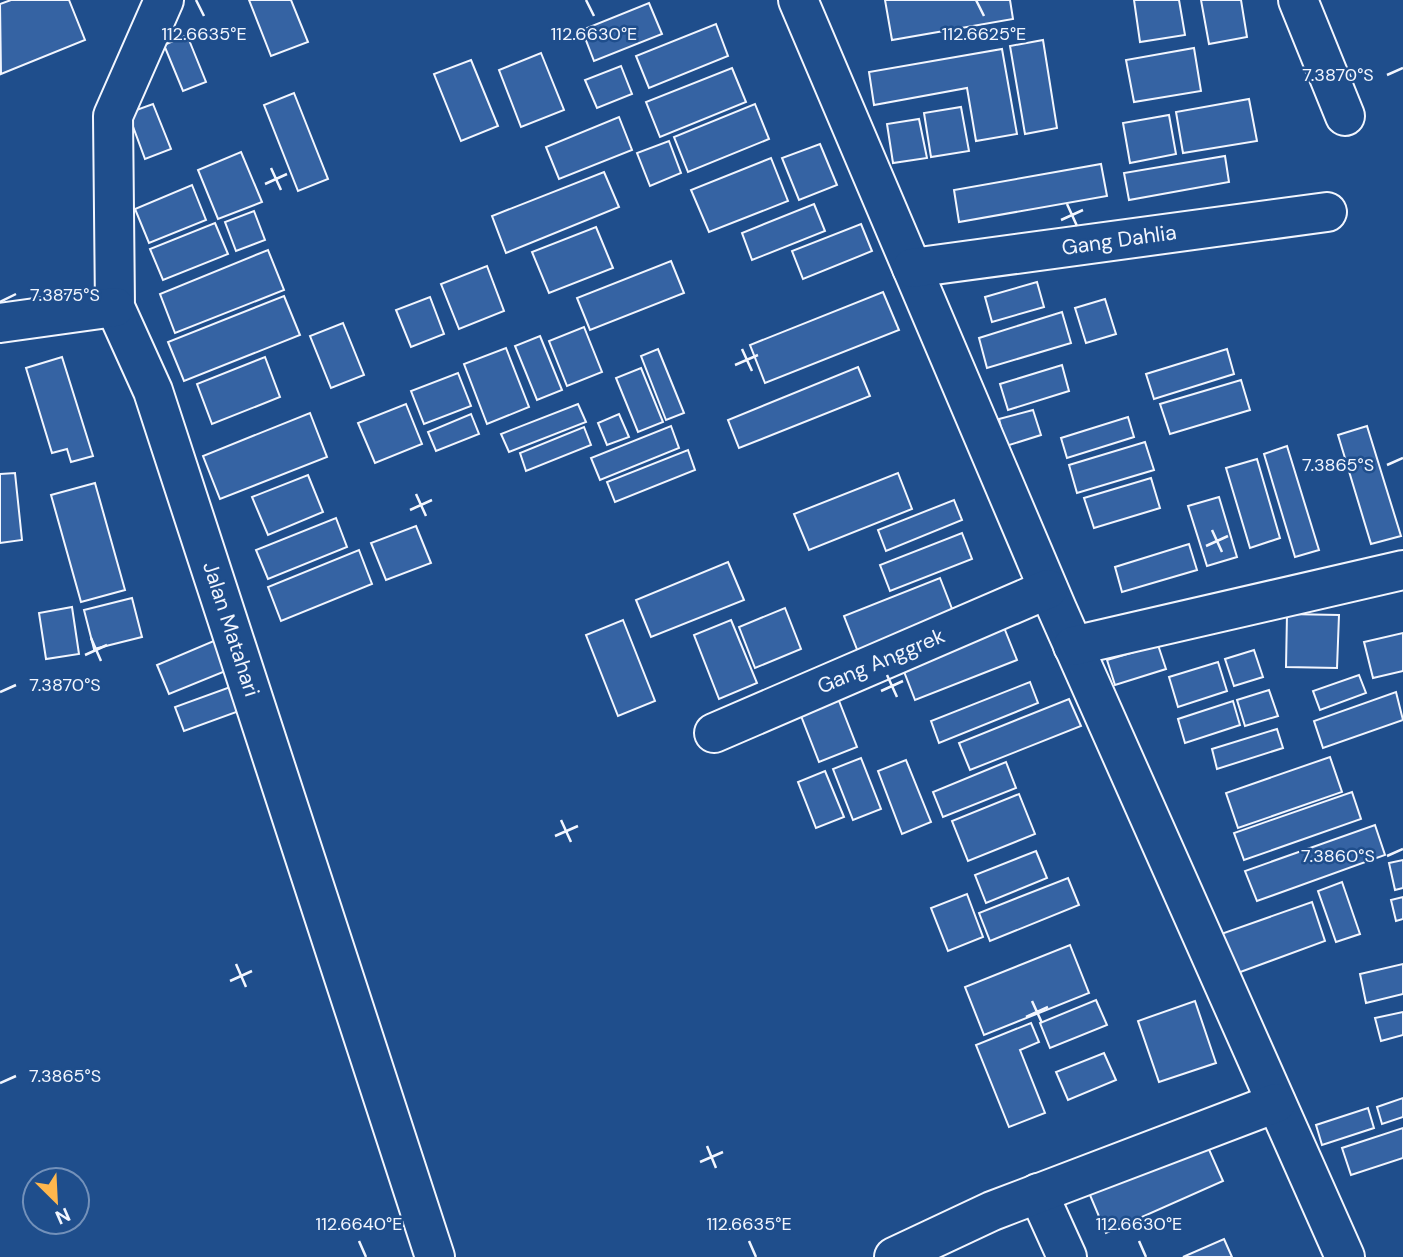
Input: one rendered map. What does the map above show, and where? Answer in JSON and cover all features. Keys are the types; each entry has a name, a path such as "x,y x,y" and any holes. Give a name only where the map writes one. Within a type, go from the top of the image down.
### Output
{"street":[{"name":"Jalan Matahari","path":"164,0 113,116 115,307 153,391 435,1257"},
{"path":"798,0 1048,589 1345,1257"},
{"path":"1298,0 1345,116"},
{"name":"Gang Dahlia","path":"912,268 1326,212"},
{"path":"0,323 115,307"},
{"path":"1073,646 1403,570"},
{"name":"Gang Anggrek","path":"714,733 1048,589"},
{"path":"894,1257 992,1211 1276,1103"},
{"path":"1038,1193 1068,1257"}],"building":[{"path":"11,0 69,0 85,40 1,74 0,4"},
{"path":"249,0 291,0 308,42 271,56"},
{"path":"885,0 1010,0 1013,19 892,40"},
{"path":"1134,0 1179,0 1185,35 1140,42"},
{"path":"1201,0 1241,0 1247,37 1209,44"},
{"path":"649,3 662,34 594,61 582,30"},
{"path":"716,24 728,56 649,88 636,56"},
{"path":"187,35 206,82 183,91 164,45"},
{"path":"1043,40 1057,128 1025,134 1010,46"},
{"path":"1194,48 1201,91 1134,102 1126,60"},
{"path":"1002,49 1017,134 976,141 967,88 874,105 869,72"},
{"path":"541,53 564,110 521,127 499,70"},
{"path":"471,60 498,126 461,141 434,74"},
{"path":"621,66 632,94 597,108 585,80"},
{"path":"732,68 746,102 660,137 646,102"},
{"path":"294,93 328,179 298,191 264,105"},
{"path":"1249,99 1257,141 1183,153 1176,112"},
{"path":"153,104 171,149 145,159 128,113"},
{"path":"755,104 769,139 688,172 674,137"},
{"path":"961,107 969,151 931,157 924,113"},
{"path":"1169,115 1176,154 1130,163 1123,123"},
{"path":"619,117 632,150 559,179 546,147"},
{"path":"919,119 927,158 893,163 887,124"},
{"path":"669,141 681,173 650,186 637,153"},
{"path":"820,144 837,185 799,200 782,158"},
{"path":"241,152 262,202 218,219 198,170"},
{"path":"1225,156 1229,182 1129,200 1124,173"},
{"path":"771,158 788,201 709,232 691,190"},
{"path":"1101,164 1107,196 959,222 954,190"},
{"path":"604,172 619,207 506,253 492,216"},
{"path":"192,185 206,220 149,243 135,209"},
{"path":"814,204 825,231 752,260 742,233"},
{"path":"254,211 265,240 236,251 225,222"},
{"path":"215,223 228,254 163,280 150,249"},
{"path":"861,224 872,251 803,279 792,251"},
{"path":"596,227 613,268 549,293 532,252"},
{"path":"268,250 284,290 175,333 160,294"},
{"path":"671,261 684,293 590,330 577,298"},
{"path":"487,266 504,311 459,329 441,284"},
{"path":"1037,282 1044,307 992,322 985,297"},
{"path":"883,292 899,330 765,383 750,345"},
{"path":"284,296 300,335 184,381 168,342"},
{"path":"430,297 444,334 411,347 396,310"},
{"path":"1105,299 1116,334 1086,343 1075,308"},
{"path":"1062,312 1071,343 987,368 979,338"},
{"path":"343,323 364,375 331,388 310,336"},
{"path":"584,327 602,372 567,386 549,341"},
{"path":"540,336 562,390 537,400 515,346"},
{"path":"506,348 529,407 487,424 464,364"},
{"path":"658,349 684,413 666,420 641,356"},
{"path":"1227,349 1234,374 1154,399 1146,374"},
{"path":"62,357 93,456 71,462 67,449 52,453 26,368"},
{"path":"265,357 280,397 212,424 197,384"},
{"path":"1062,365 1069,391 1008,410 1000,384"},
{"path":"858,367 870,396 739,448 728,420"},
{"path":"641,368 663,422 638,432 616,378"},
{"path":"458,373 471,406 424,424 411,391"},
{"path":"1241,380 1250,410 1170,434 1160,404"},
{"path":"406,404 422,444 375,463 358,423"},
{"path":"578,404 586,422 509,452 501,434"},
{"path":"1033,410 1041,435 1006,446 999,419"},
{"path":"310,413 327,457 220,499 203,456"},
{"path":"471,414 479,434 436,451 428,432"},
{"path":"619,414 629,437 607,445 598,423"},
{"path":"1128,417 1134,437 1067,458 1061,438"},
{"path":"671,426 679,448 600,480 591,458"},
{"path":"1367,426 1401,536 1371,544 1338,435"},
{"path":"584,427 591,445 526,471 520,453"},
{"path":"1145,442 1154,470 1077,493 1069,465"},
{"path":"1287,446 1319,550 1295,557 1264,454"},
{"path":"688,450 695,470 615,502 607,482"},
{"path":"1257,459 1280,538 1250,548 1226,468"},
{"path":"15,473 22,540 0,543 0,474"},
{"path":"898,473 912,509 809,550 794,514"},
{"path":"308,475 323,512 268,535 252,497"},
{"path":"1151,478 1160,508 1094,528 1084,498"},
{"path":"95,483 125,590 81,602 51,495"},
{"path":"1219,497 1237,557 1207,566 1188,506"},
{"path":"954,500 962,520 886,551 878,530"},
{"path":"336,518 347,547 268,579 256,550"},
{"path":"416,526 431,563 386,580 371,543"},
{"path":"962,533 972,559 890,591 880,565"},
{"path":"1189,544 1197,570 1122,592 1115,567"},
{"path":"359,550 372,584 281,621 268,587"},
{"path":"728,562 744,600 651,637 636,600"},
{"path":"940,578 954,614 858,652 844,616"},
{"path":"132,598 142,637 94,649 84,610"},
{"path":"72,607 79,654 46,659 39,613"},
{"path":"785,608 801,649 755,668 739,627"},
{"path":"1287,614 1339,615 1337,668 1286,667"},
{"path":"999,615 1017,660 915,700 898,656"},
{"path":"623,620 655,701 618,716 586,635"},
{"path":"731,620 757,683 719,699 694,635"},
{"path":"1403,633 1403,671 1373,678 1364,642"},
{"path":"216,640 228,670 169,694 157,665"},
{"path":"1158,645 1166,669 1115,685 1107,660"},
{"path":"1254,650 1263,677 1234,686 1225,659"},
{"path":"1218,662 1227,691 1178,707 1169,677"},
{"path":"1359,675 1366,693 1320,710 1313,691"},
{"path":"1030,682 1038,703 939,743 931,721"},
{"path":"233,686 242,710 184,731 175,707"},
{"path":"834,688 857,747 819,762 796,703"},
{"path":"1269,690 1278,716 1245,726 1237,700"},
{"path":"1396,692 1403,720 1323,748 1314,721"},
{"path":"1069,699 1081,726 970,770 959,743"},
{"path":"1233,701 1240,725 1185,743 1178,719"},
{"path":"1277,729 1283,748 1217,769 1212,749"},
{"path":"1330,757 1342,792 1238,828 1226,793"},
{"path":"861,758 881,809 853,820 833,769"},
{"path":"906,760 931,822 902,834 878,771"},
{"path":"1006,762 1016,788 943,817 933,792"},
{"path":"825,771 844,817 816,828 798,782"},
{"path":"1352,792 1361,819 1244,860 1234,833"},
{"path":"1019,794 1035,834 968,861 952,821"},
{"path":"1375,825 1385,855 1257,901 1245,871"},
{"path":"1036,851 1047,878 986,903 975,875"},
{"path":"1403,860 1403,888 1395,890 1389,863"},
{"path":"1068,878 1079,905 990,941 979,913"},
{"path":"1342,882 1360,934 1336,942 1318,891"},
{"path":"967,894 983,937 948,951 931,908"},
{"path":"1403,897 1403,919 1396,921 1391,900"},
{"path":"1312,902 1325,941 1235,974 1221,934"},
{"path":"1070,945 1089,993 984,1035 965,987"},
{"path":"1403,964 1403,994 1366,1003 1360,974"},
{"path":"1096,1000 1107,1025 1050,1048 1040,1023"},
{"path":"1195,1001 1216,1063 1159,1082 1138,1021"},
{"path":"1403,1012 1403,1035 1381,1041 1375,1018"},
{"path":"1031,1023 1039,1042 1020,1050 1045,1113 1009,1127 976,1045"},
{"path":"1104,1053 1116,1080 1068,1100 1056,1072"},
{"path":"1403,1098 1403,1117 1382,1124 1377,1107"},
{"path":"1368,1108 1374,1128 1322,1145 1316,1125"},
{"path":"1403,1128 1403,1158 1351,1175 1342,1148"},
{"path":"1203,1136 1223,1181 1106,1233 1087,1188"},
{"path":"1224,1239 1232,1257 1183,1257"}]}
